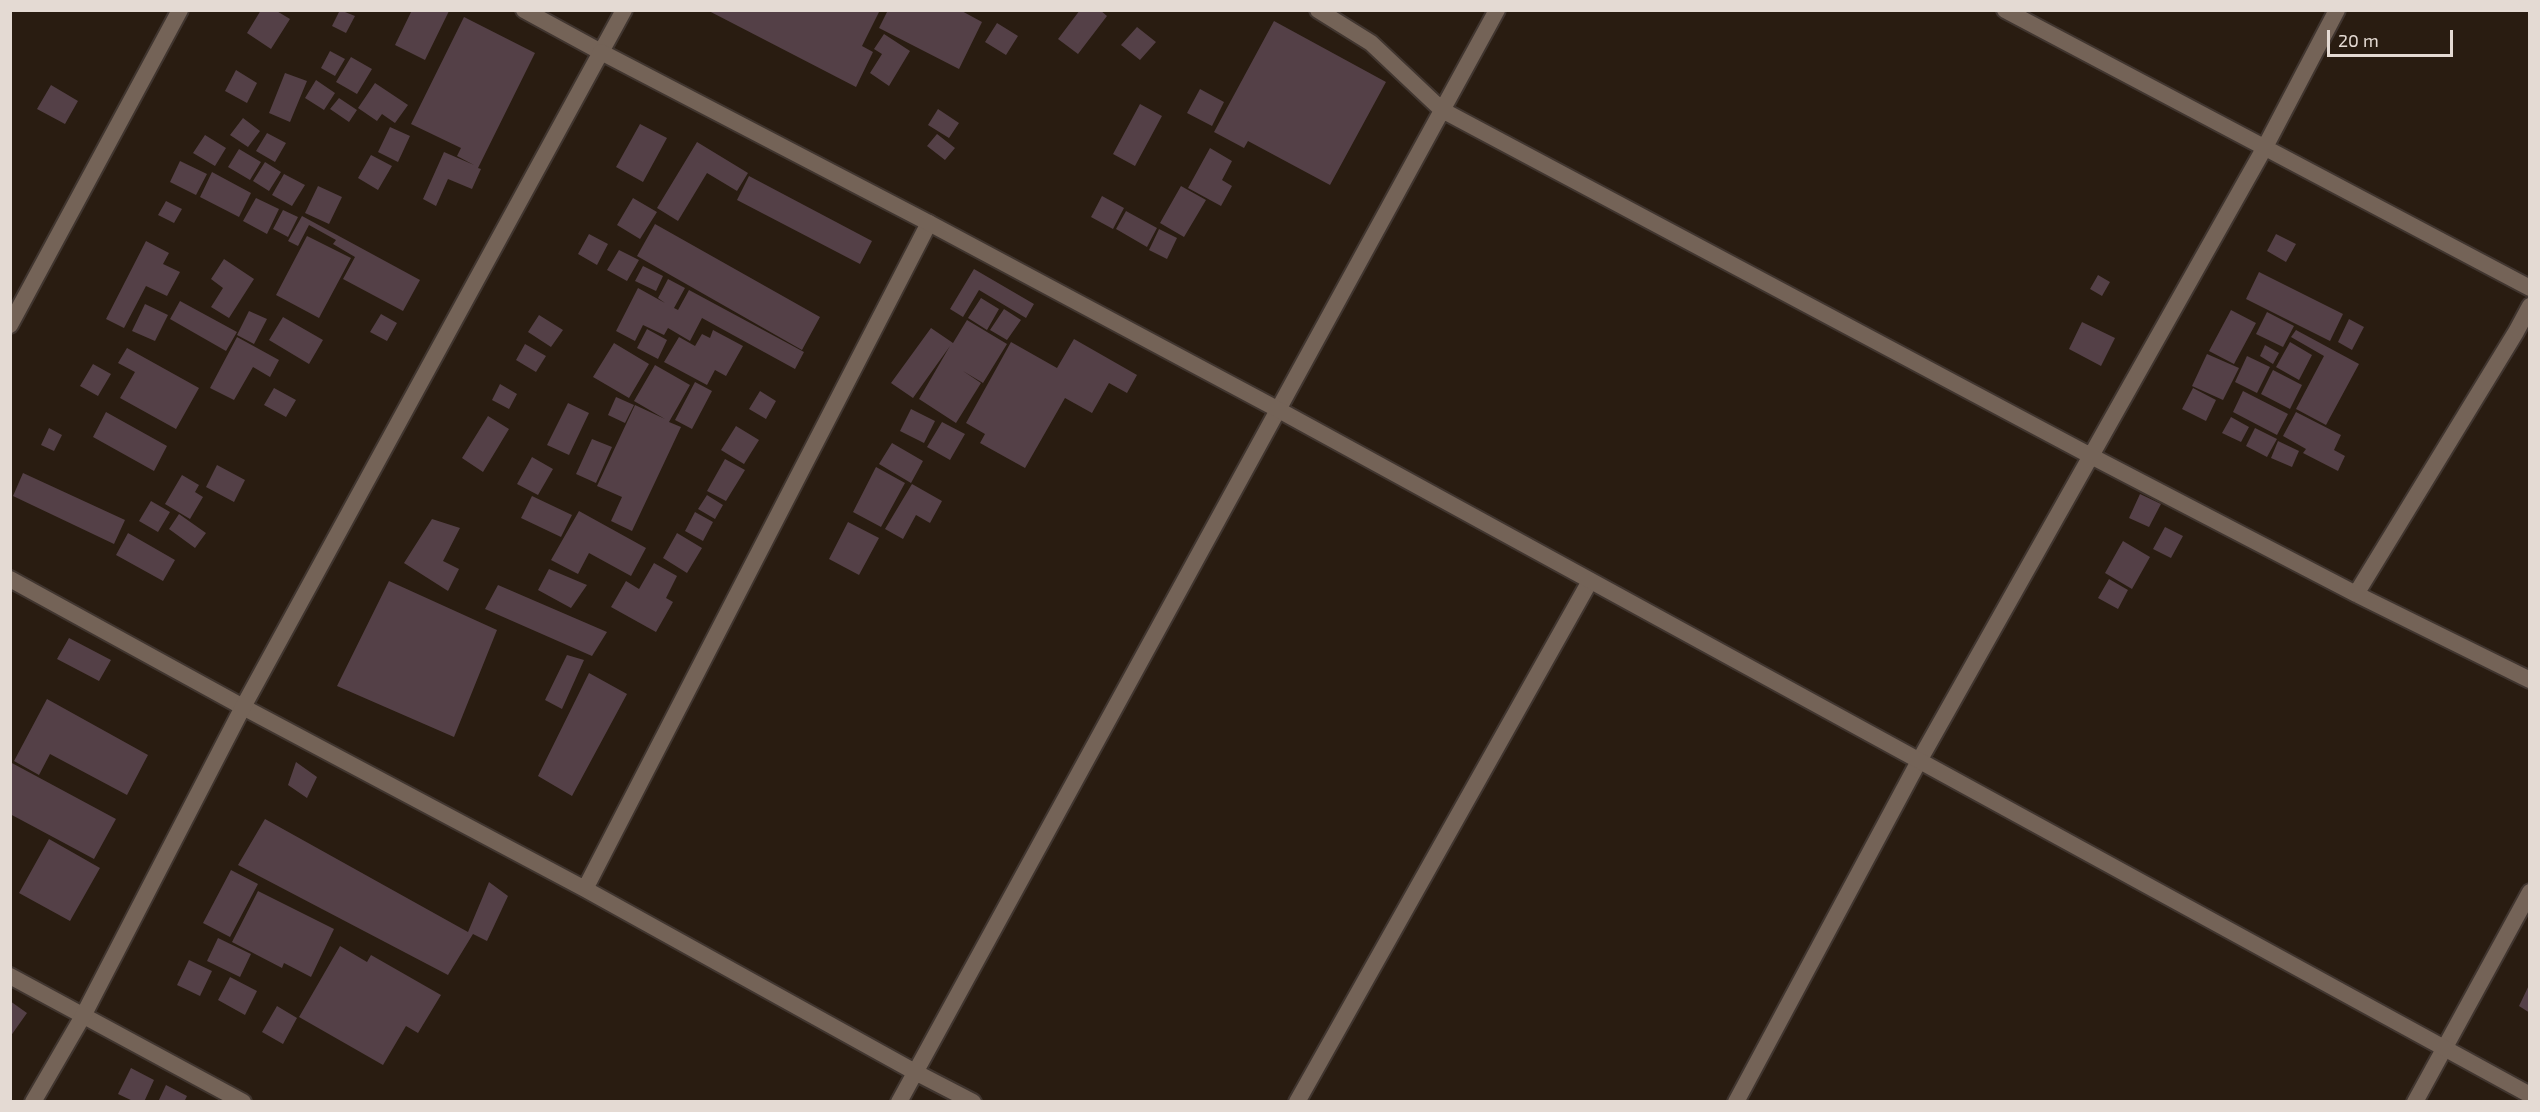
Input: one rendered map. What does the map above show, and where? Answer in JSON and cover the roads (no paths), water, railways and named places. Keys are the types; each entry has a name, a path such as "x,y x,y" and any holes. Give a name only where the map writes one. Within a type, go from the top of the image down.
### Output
{"street":[{"path":"10,325 180,10"},
{"path":"524,10 1276,409 2529,1095"},
{"path":"33,1101 83,1016 243,708 624,10"},
{"path":"1318,10 1371,43 1442,110 2091,456 2356,594 2529,680"},
{"path":"899,1101 1276,409 1497,10"},
{"path":"2005,10 2529,288"},
{"path":"1736,1101 1919,761 2265,147 2337,10"},
{"path":"585,889 929,223"},
{"path":"2356,594 2516,332 2529,306"},
{"path":"10,579 243,708 585,889 915,1072 972,1101"},
{"path":"1297,1101 1590,581"},
{"path":"2415,1101 2529,892"},
{"path":"10,976 243,1101"}]}
